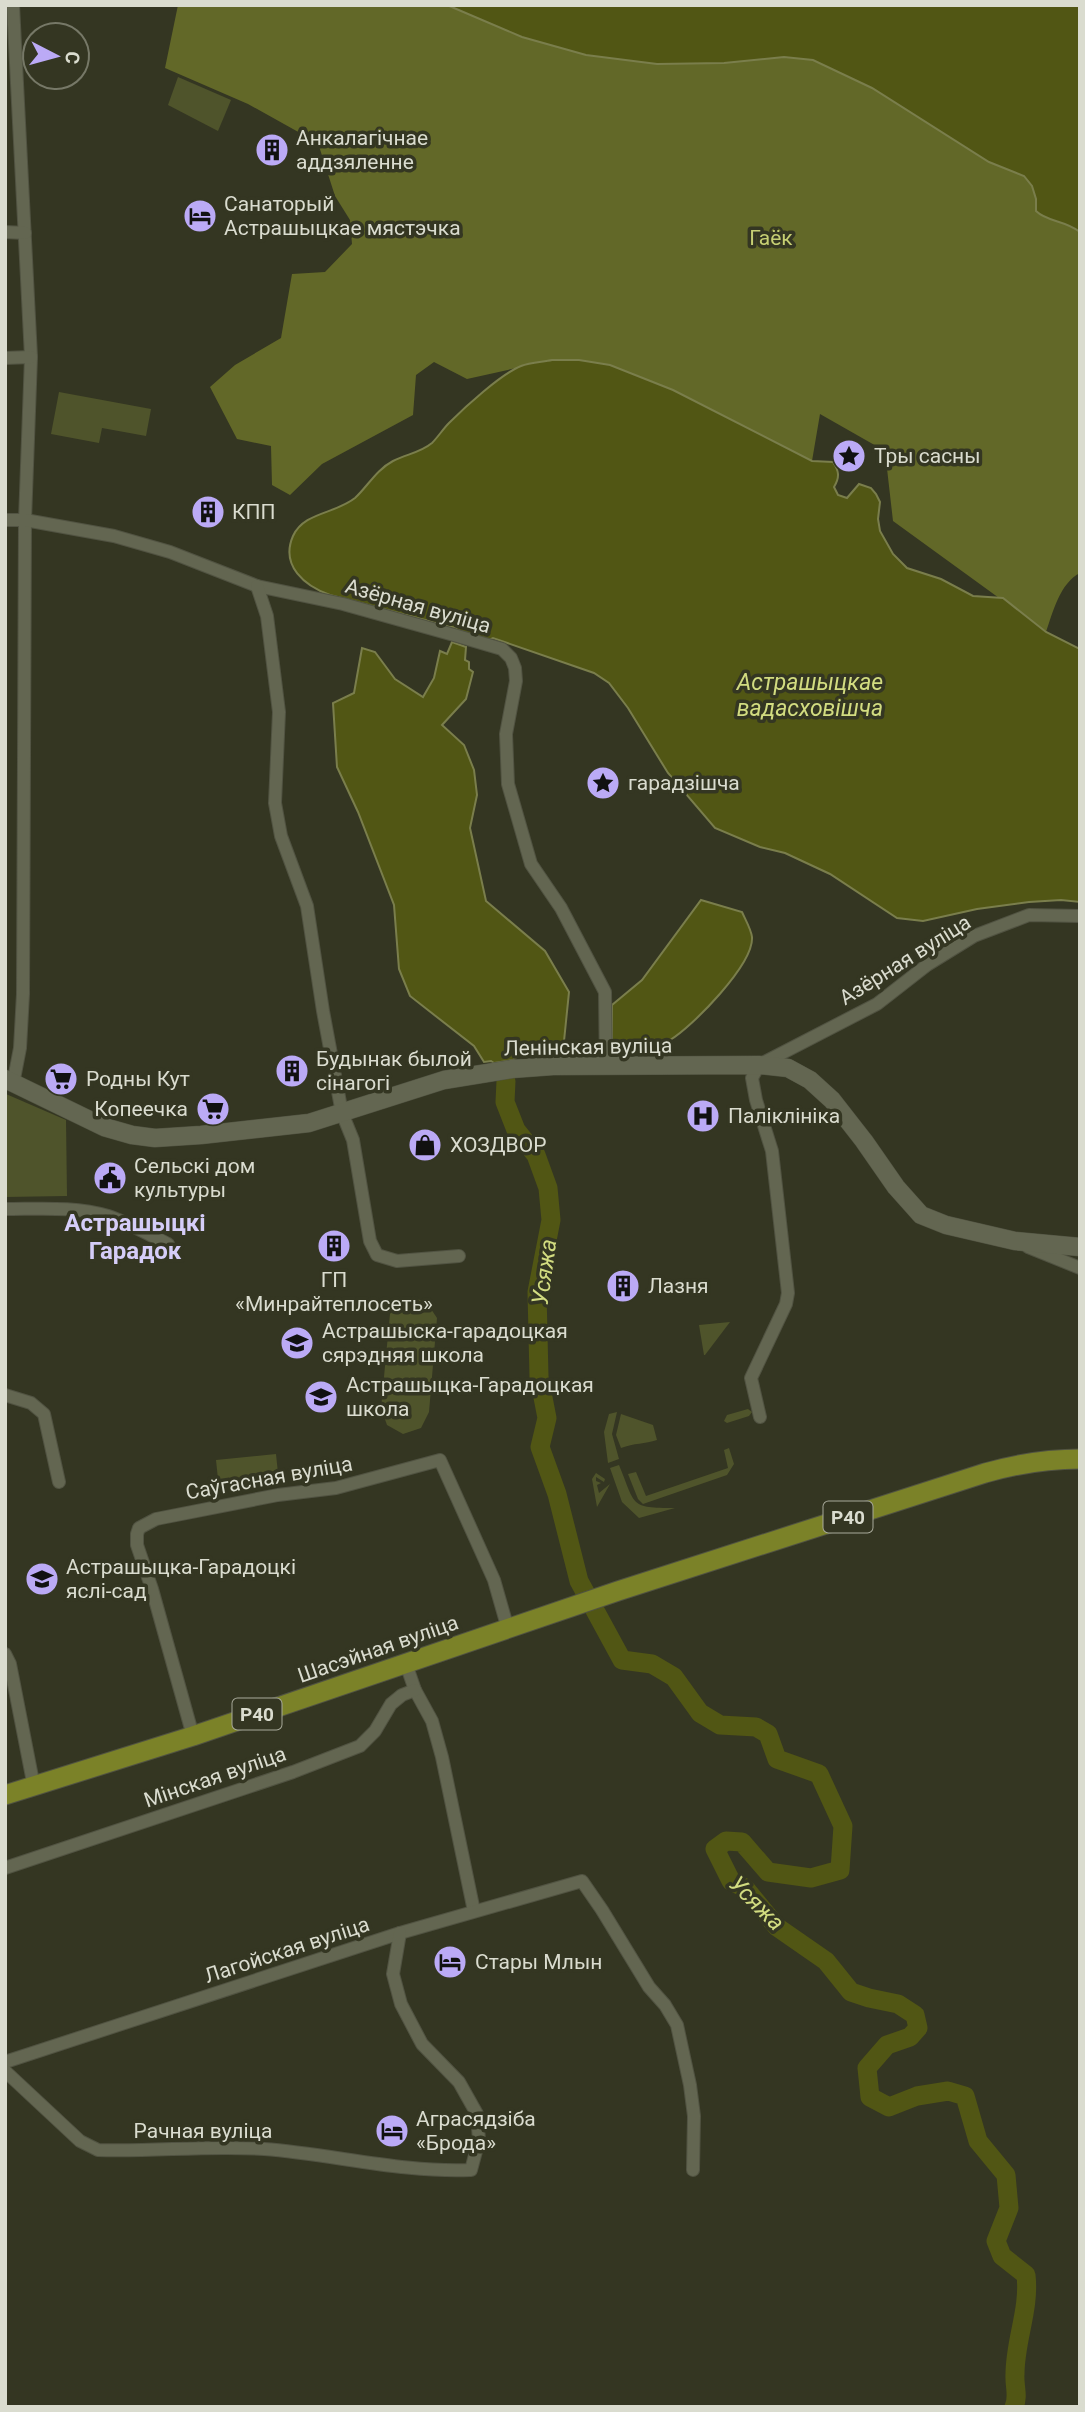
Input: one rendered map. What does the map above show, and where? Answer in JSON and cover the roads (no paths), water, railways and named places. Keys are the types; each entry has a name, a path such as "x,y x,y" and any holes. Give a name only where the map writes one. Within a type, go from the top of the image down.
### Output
{"main road":[{"name":"Шасэйная вуліца","path":"5,1795 193,1736 618,1591 985,1473 1020,1463 1048,1459 1080,1459"}],"street":[{"path":"9,1081 20,1048 23,994 25,520 31,357 11,68 13,5"},
{"path":"5,232 24,233"},
{"path":"5,358 31,357"},
{"name":"Азёрная вуліца","path":"5,520 25,520 125,540 170,552 257,586 343,604 502,649 516,668 506,734 508,784 531,864 561,908 605,992 606,1067"},
{"path":"257,586 267,616 279,712 275,803 281,836 307,906 342,1113 353,1140 370,1241 377,1255 397,1261 459,1256"},
{"name":"Азёрная вуліца","path":"759,1065 877,1004 928,965 974,936 1029,915 1080,916"},
{"path":"759,1065 752,1077 772,1152 788,1293 786,1304 751,1378 760,1416"},
{"name":"Ленінская вуліца","path":"9,1081 104,1127 155,1138 239,1132 309,1123 443,1080 512,1069 553,1066 759,1065 788,1068 810,1080 824,1094 864,1141 895,1187 921,1215 946,1225 1015,1241 1080,1247"},
{"path":"5,1209 46,1208 106,1215 167,1244"},
{"path":"1015,1241 1080,1268"},
{"path":"5,1395 31,1403 44,1414 59,1482"},
{"name":"Саўгасная вуліца","path":"193,1736 137,1545 136,1534 139,1528 156,1519 278,1495 336,1488 440,1460 494,1580 508,1629"},
{"path":"5,1654 10,1664 34,1787"},
{"path":"406,1664 415,1690 432,1721 442,1756 474,1911"},
{"name":"Мінская вуліца","path":"5,1868 293,1772 360,1746 375,1731 391,1704 402,1695 415,1690"},
{"name":"Лагойская вуліца","path":"5,2062 400,1933 582,1881 649,1987 665,2005 677,2025 692,2095 693,2170"},
{"name":"Рачная вуліца","path":"5,2071 80,2141 98,2150 232,2146 311,2153 447,2171 471,2170 479,2140 477,2114 459,2082 422,2044 401,2004 394,1974 400,1933"}],"water":[{"path":"447,5 1080,5 1080,232 1036,211 1032,186 1024,176 989,162 872,88 813,60 784,57 724,63 657,64 586,55 522,37"},
{"name":"Астрашыцкае вадасховішча","path":"552,360 579,360 610,365 673,390 812,461 833,462 838,474 834,487 838,495 847,498 859,484 871,488 876,494 880,502 880,531 893,554 907,568 941,579 973,596 1003,598 1046,632 1080,649 1080,902 1029,902 977,909 923,921 897,918 830,874 785,853 760,847 715,828 668,773 628,708 609,683 594,673 493,638 489,640 456,628 330,595 312,586 297,573 292,565 290,547 293,536 305,522 347,503 387,465 432,443 464,408 513,370"},
{"path":"452,642 466,647 465,660 469,662 469,669 473,672 466,699 442,725 464,745 474,770 477,795 470,828 486,901 545,951 569,992 564,1041 541,1053 522,1053 513,1060 494,1063 484,1062 474,1046 410,996 399,969 394,905 358,812 337,767 333,703 354,693 362,648 375,652 395,679 423,697 434,678 440,651 447,654"},
{"path":"701,900 742,912 752,937 743,963 706,1009 670,1040 649,1046 612,1041 612,1005 642,980"}],"waterway":[{"name":"Усяжа","path":"506,1081 505,1102 516,1130 536,1155 548,1188 551,1220 537,1292 539,1377 547,1418 540,1447 557,1494 579,1581 622,1660 652,1664 674,1677 700,1713 720,1725 756,1727 768,1734 777,1759 819,1774 843,1826 840,1870 811,1878 768,1872 742,1842 726,1841 715,1849 731,1881 745,1888 777,1927 826,1961 851,1992 898,2004 915,2015 918,2028 910,2037 887,2045 867,2068 870,2097 889,2107 917,2096 948,2091 965,2096 978,2141 1006,2175 1009,2208 996,2241 1002,2256 1026,2275 1026,2300 1016,2361 1014,2407"}],"place":[{"name":"Анкалагічнае аддзяленне","path":"272,150"},
{"name":"Санаторый Астрашыцкае мястэчка","path":"200,216"},
{"name":"Тры сасны","path":"849,456"},
{"name":"КПП","path":"208,512"},
{"name":"гарадзішча","path":"603,783"},
{"name":"Будынак былой сінагогі","path":"292,1071"},
{"name":"Родны Кут","path":"61,1079"},
{"name":"Копеечка","path":"213,1109"},
{"name":"Паліклініка","path":"703,1116"},
{"name":"ХОЗДВОР","path":"425,1145"},
{"name":"Сельскі дом культуры","path":"110,1178"},
{"name":"ГП «Минрайтеплосеть»","path":"334,1246"},
{"name":"Лазня","path":"623,1286"},
{"name":"Астрашыска-гарадоцкая сярэдняя школа","path":"297,1343"},
{"name":"Астрашыцка-Гарадоцкая школа","path":"321,1397"},
{"name":"Астрашыцка-Гарадоцкі яслі-сад","path":"42,1579"},
{"name":"Стары Млын","path":"450,1962"},
{"name":"Аграсядзіба «Брода»","path":"392,2131"}],"district":[{"name":"Астрашыцкі Гарадок","path":"135,1237"}],"park label":[{"name":"Гаёк","path":"771,238"}]}
